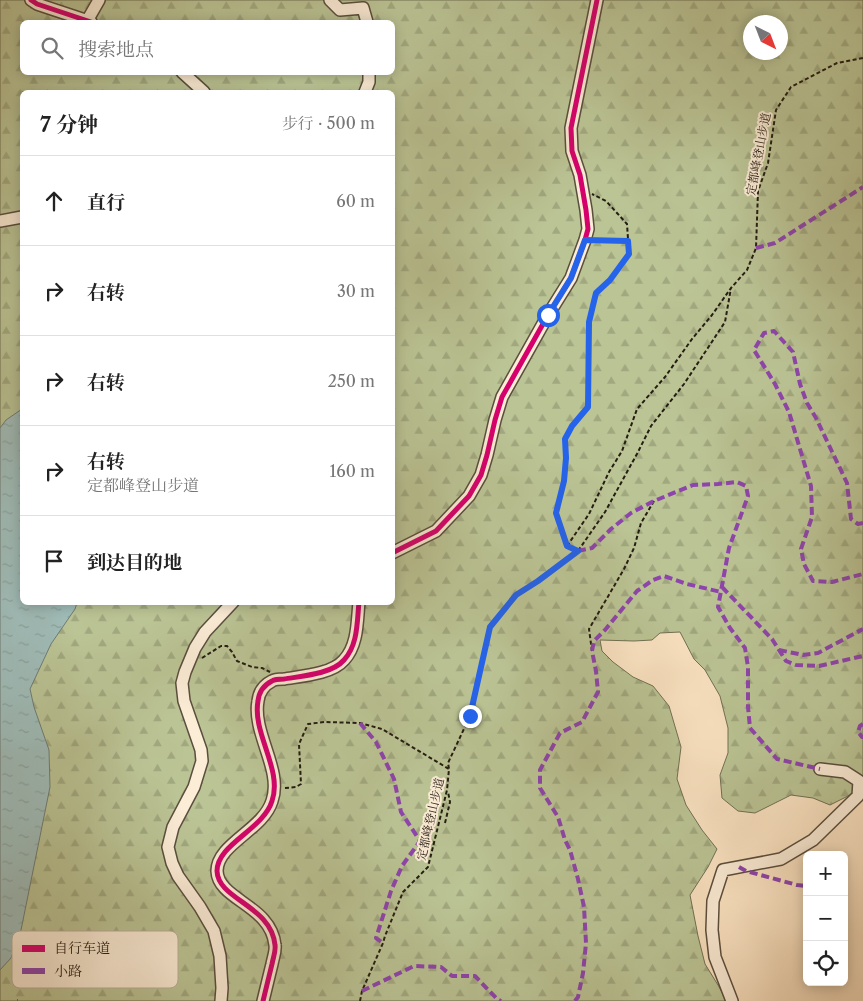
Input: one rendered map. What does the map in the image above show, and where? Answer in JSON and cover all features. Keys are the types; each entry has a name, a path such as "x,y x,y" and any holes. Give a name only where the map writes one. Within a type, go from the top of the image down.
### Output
{"street":[{"path":"31,0 37,4 83,20"},
{"path":"90,20 99,0"},
{"path":"330,0 340,10 363,8 366,20"},
{"path":"395,552 436,531 469,496 481,475 502,397 571,278 585,240 588,229 586,210 580,175 572,151 571,128 597,0"},
{"path":"185,75 202,90"},
{"path":"366,90 370,82 369,75"},
{"path":"0,221 20,217"},
{"path":"221,1001 220,956 214,930 178,876 168,846 174,827 194,787 202,761 201,750 184,701 182,683 195,648 205,632 230,605"},
{"path":"263,1001 276,948 273,935 266,922 257,912 226,890 219,880 217,872 218,862 222,854 260,822 269,810 273,799 275,781 259,722 257,703 260,691 272,681 326,671 340,665 346,659 355,641 359,605"},
{"path":"732,1001 715,957 712,930 713,901 723,870 781,859 813,840 858,796 859,781 845,772 820,769"}],"path":[{"path":"578,551 567,546 556,513 564,481 565,439 572,426 588,407 589,322 596,293 610,280 629,254 627,224 606,201 582,188"},
{"path":"585,240 628,241"},
{"path":"567,546 589,514 609,472 622,451 637,409 665,377 731,288"},
{"path":"592,651 589,629 624,569 634,548 641,523 654,501"},
{"path":"189,663 204,657 221,646 227,646 237,661 252,667 262,668 283,679"},
{"path":"274,789 296,787 301,784 299,744 308,724 324,722 360,723 382,729 449,769"},
{"path":"445,823 450,802 447,790"}],"green space":[{"path":"0,0 863,0 863,785 848,796 830,805 813,798 791,795 755,813 738,811 722,798 720,775 728,753 728,728 720,696 705,670 694,659 680,632 660,633 652,640 600,640 602,651 613,662 633,677 653,686 669,706 681,747 677,779 686,805 717,849 690,895 705,964 725,1001 0,1001"}],"water":[{"path":"20,410 20,605 76,605 51,644 30,689 34,707 49,750 50,787 21,930 12,931 12,955 0,970 0,428 6,420"}],"marked path":[{"path":"756,248 775,243 863,187"},
{"path":"863,523 858,524 851,519 847,483 807,403 800,384 793,352 774,331 764,333 754,350 775,384 789,412 811,486 812,517 801,549 804,564 813,581 832,582 863,574"},
{"path":"578,551 592,548 631,513 693,485 737,482 746,486 748,496 729,548 718,607 730,628 745,648 748,667 750,728 777,759 820,769"},
{"path":"575,1001 578,997 583,973 586,943 584,907 570,850 558,817 540,788 540,770 560,733 582,722 598,692 592,651 594,641 637,591 653,580 664,576 721,592"},
{"path":"722,587 772,639 786,661 796,665 819,666 863,656"},
{"path":"779,650 803,655 818,653 863,629"},
{"path":"360,723 376,742 394,779 401,812 420,841 402,866 391,891 376,938 383,943"},
{"path":"863,724 858,732 863,737"},
{"path":"739,867 746,871 803,886"},
{"path":"362,991 414,966 441,967 452,976 475,976 501,1001"}],"cycle path":[{"path":"31,0 37,4 85,20"},
{"path":"395,552 436,531 469,496 481,475 502,397 571,278 585,240 588,229 586,210 580,175 572,151 571,128 597,0"},
{"path":"263,1001 275,950 271,932 264,921 226,889 220,881 217,871 219,861 224,853 260,820 272,801 274,777 257,713 262,689 273,680 308,675 339,665 349,654 352,647 359,605"}],"route":[{"path":"470,716 490,627 516,595 578,551 567,546 556,513 564,481 565,439 572,426 588,407 589,322 596,293 610,280 629,254 628,241 585,240 571,278 548,315"}]}
